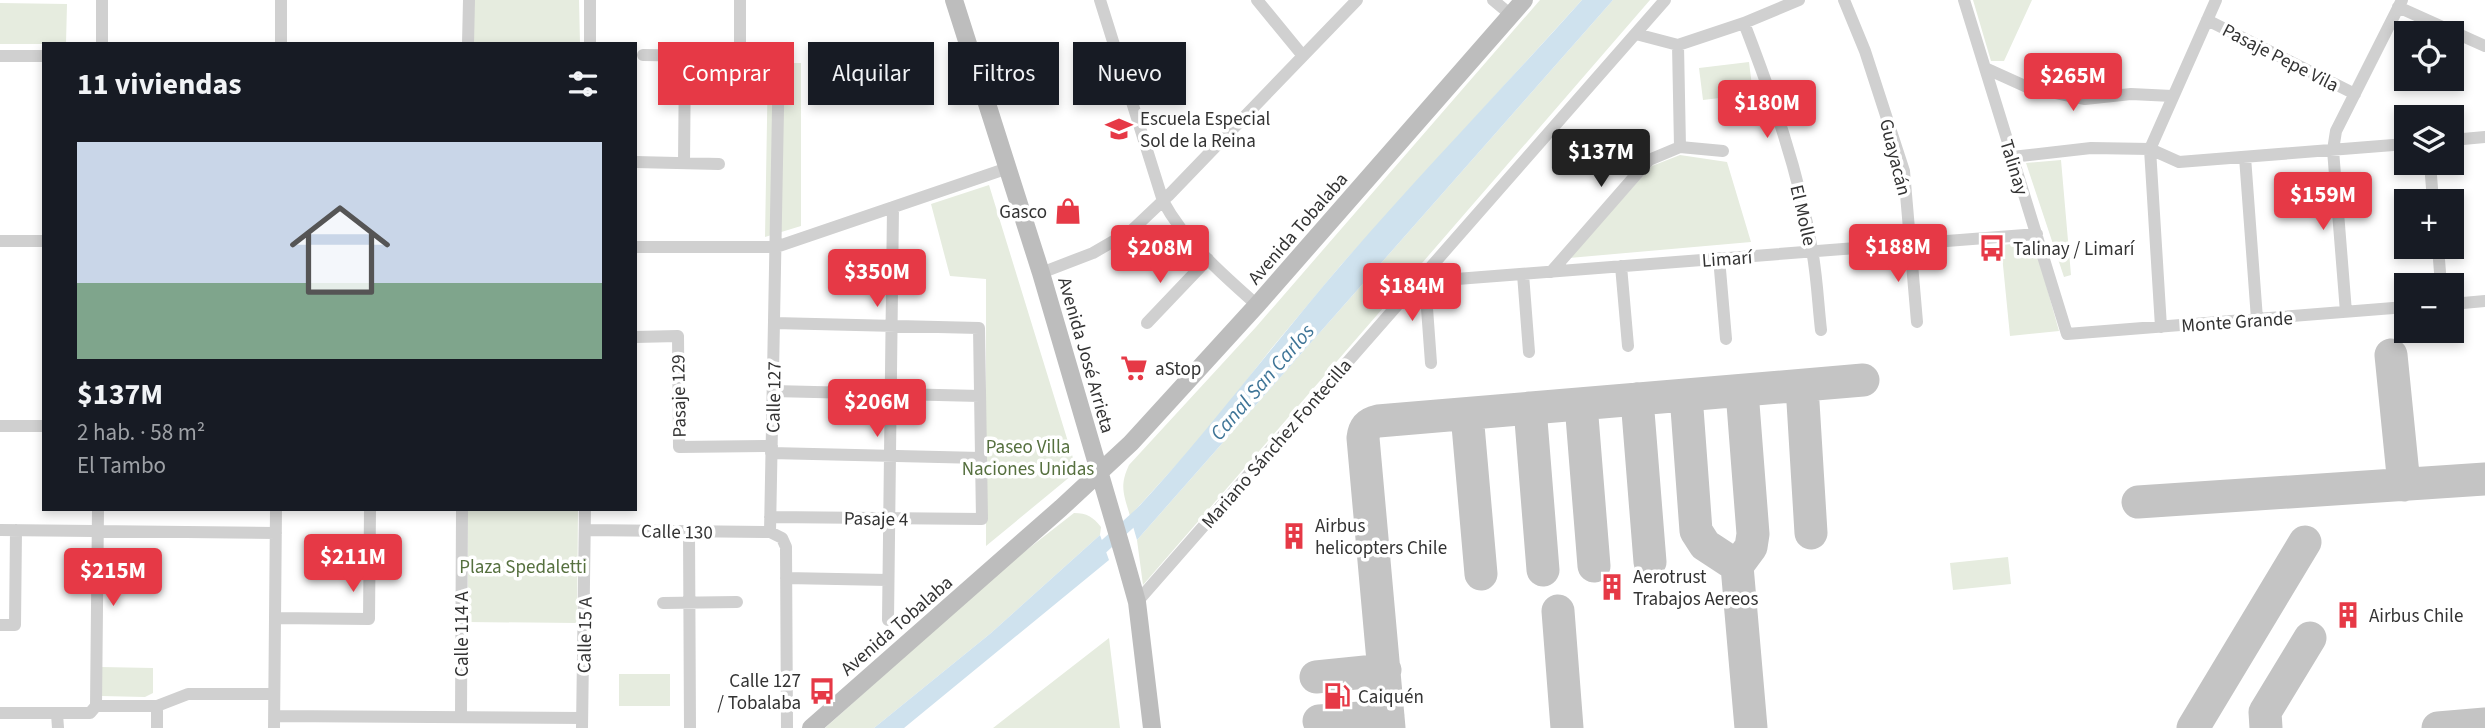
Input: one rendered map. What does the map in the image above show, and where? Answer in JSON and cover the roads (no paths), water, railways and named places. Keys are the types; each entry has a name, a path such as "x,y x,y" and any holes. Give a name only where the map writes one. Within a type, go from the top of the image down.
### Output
{"main road":[{"name":"Avenida José Arrieta","path":"954,0 1041,273 1137,602 1152,728"},
{"name":"Avenida Tobalaba","path":"811,728 1100,473 1257,306 1524,0"}],"street":[{"path":"102,0 102,42"},
{"path":"281,0 281,42"},
{"path":"468,42 469,0"},
{"path":"590,0 590,42"},
{"path":"740,0 740,42"},
{"path":"1100,0 1163,201 1174,221 1208,259 1257,306"},
{"path":"1257,0 1303,55"},
{"path":"1041,273 1107,247 1131,231 1357,0"},
{"path":"1493,0 1511,15"},
{"name":"Mariano Sánchez Fontecilla","path":"1137,602 1422,282 1665,0"},
{"path":"1636,34 1678,45 1744,23 1798,0"},
{"name":"Guayacán","path":"1843,0 1865,51 1904,171 1917,322"},
{"name":"Talinay","path":"1964,0 2067,334"},
{"path":"2161,327 2150,149 2216,0"},
{"name":"Pasaje Pepe Vila","path":"2333,150 2336,131 2400,4 2485,46"},
{"name":"Pasaje Pepe Vila","path":"2207,20 2354,94"},
{"name":"El Molle","path":"1744,23 1781,129 1812,251 1821,330"},
{"path":"1678,45 1680,147"},
{"path":"643,55 658,55"},
{"path":"0,56 42,56"},
{"path":"1985,68 2028,87 2085,99 2131,94 2172,96"},
{"path":"684,163 685,105"},
{"name":"Calle 127","path":"769,532 778,105"},
{"path":"2464,139 2485,137"},
{"path":"2012,157 2091,148 2150,149 2179,162 2394,145"},
{"path":"1551,271 1649,160 1680,147 1723,151"},
{"path":"2333,150 2346,312"},
{"path":"2245,157 2257,319"},
{"path":"637,162 719,164"},
{"path":"637,247 776,247 1008,168"},
{"path":"888,620 893,207"},
{"name":"Limarí","path":"1422,282 2036,234"},
{"path":"0,241 42,241"},
{"path":"1719,258 1726,338"},
{"path":"1147,323 1208,259"},
{"path":"1621,266 1628,346"},
{"path":"1523,274 1529,352"},
{"path":"1422,282 1431,363"},
{"path":"2464,303 2485,301"},
{"name":"Monte Grande","path":"2067,334 2394,308"},
{"path":"774,323 979,328 981,458"},
{"name":"Pasaje 129","path":"637,337 678,336 679,447 981,458"},
{"path":"773,391 980,396"},
{"path":"0,425 42,426"},
{"name":"Pasaje 4","path":"770,517 982,519 981,458"},
{"path":"0,713 90,713 96,706 98,511"},
{"path":"276,511 274,722 461,717 488,723 582,723"},
{"path":"275,618 369,619 370,511"},
{"name":"Calle 114 A","path":"461,717 462,511"},
{"name":"Calle 15 A","path":"582,723 585,511"},
{"path":"0,530 276,533"},
{"path":"0,625 15,625 16,530"},
{"name":"Calle 130","path":"585,530 769,532"},
{"path":"689,531 690,728"},
{"path":"769,532 782,538 786,547 787,728"},
{"path":"786,578 888,580"},
{"path":"663,603 737,602"},
{"path":"96,706 157,706 188,694 274,694"},
{"path":"157,706 157,728"},
{"path":"57,714 58,728"}],"water":[{"path":"1582,0 1613,0 1137,540 1130,516 1185,455 1342,264"},
{"path":"1100,535 1109,560 904,728 874,728 991,633"}],"waterway":[{"name":"Canal San Carlos","path":"1092,557 1143,511"}],"place":[{"name":"Escuela Especial Sol de la Reina","path":"1119,129"},
{"name":"Gasco","path":"1068,211"},
{"name":"Talinay / Limarí","path":"1992,248"},
{"name":"aStop","path":"1134,368"},
{"name":"Airbus helicopters Chile","path":"1294,536"},
{"name":"Aerotrust Trabajos Aereos","path":"1612,587"},
{"name":"Airbus Chile","path":"2348,615"},
{"name":"Calle 127 / Tobalaba","path":"822,691"},
{"name":"Caiquén","path":"1337,696"}],"park label":[{"name":"Paseo Villa Naciones Unidas","path":"1028,457"},
{"name":"Plaza Spedaletti","path":"523,566"}]}
